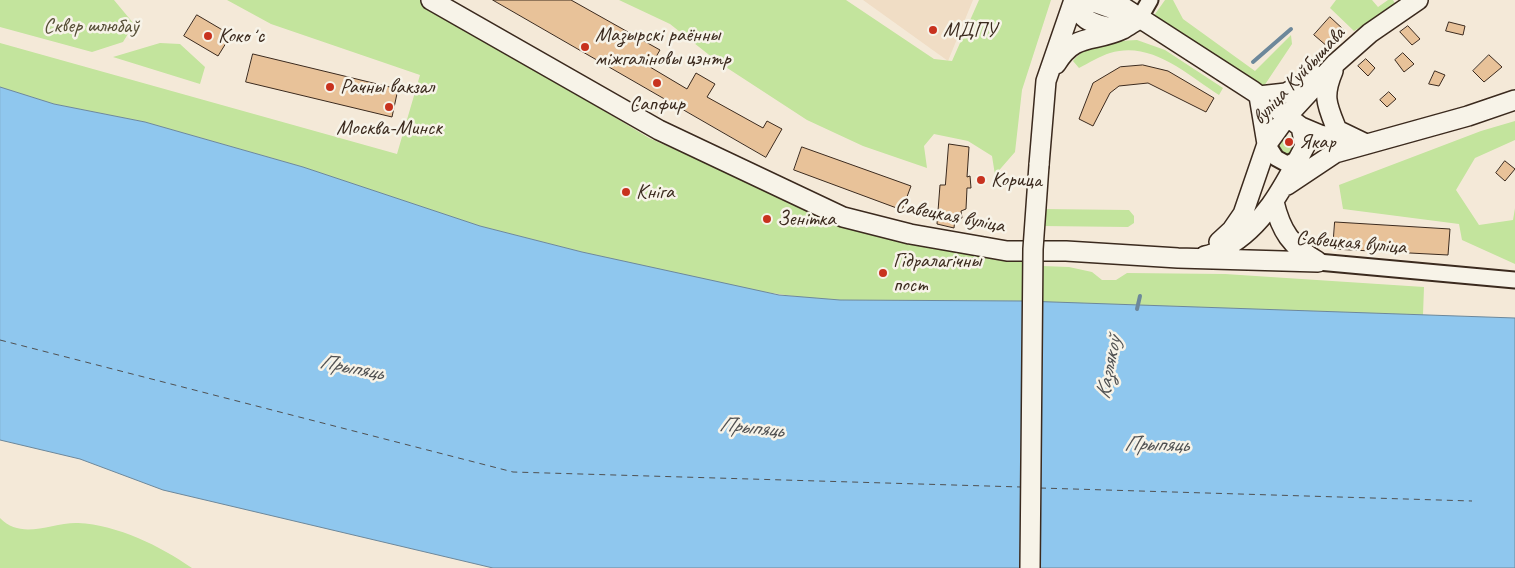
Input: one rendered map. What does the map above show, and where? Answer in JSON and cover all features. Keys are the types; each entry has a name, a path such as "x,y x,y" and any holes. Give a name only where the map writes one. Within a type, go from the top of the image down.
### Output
{"main road":[{"name":"Савецкая вуліца","path":"431,0 659,130 843,217 910,234 1007,251 1066,251 1178,258 1318,262"},
{"path":"1075,0 1077,10 1089,22 1121,30"},
{"path":"1030,568 1033,248 1039,165 1046,81 1075,0"},
{"path":"1088,0 1139,19"},
{"path":"1112,0 1295,121 1320,135 1366,144"},
{"name":"вуліца Куйбышава","path":"1178,258 1201,252 1218,242 1232,230 1242,214 1267,144 1295,121 1336,63 1370,33 1418,0"},
{"path":"1046,81 1064,51 1080,40 1121,30 1139,19"},
{"path":"1259,96 1286,93 1336,63"},
{"path":"1336,63 1325,89 1330,113 1337,130 1366,144"},
{"path":"1259,96 1267,144"},
{"path":"1277,196 1335,153 1468,116 1515,100"},
{"path":"1178,258 1209,256 1245,234 1277,196 1305,146 1295,121"},
{"path":"1277,196 1278,218 1291,242 1300,252 1318,262"},
{"path":"1242,214 1247,243 1264,260"}],"street":[{"path":"1139,19 1150,0"},
{"path":"1267,144 1276,158 1287,164 1298,159"},
{"name":"Савецкая вуліца","path":"1318,262 1515,280"}],"shaded area":[{"name":"МДПУ","path":"863,0 973,0 948,61"}],"green space":[{"name":"Сквер шлюбаў","path":"0,0 114,0 134,24 123,42 92,52 0,27"},
{"path":"227,0 421,0 649,138 848,226 928,247 1024,257 1024,301 840,300 807,298 750,290 582,252 480,226 303,167 145,122 54,104 0,87 0,43 397,154 420,75 271,24"},
{"path":"619,0 846,0 934,59 952,61 979,0 1051,0 1022,90 1015,152 995,175 992,156 968,141 934,134 924,146 927,168 863,146 807,120 718,62 670,24"},
{"path":"1165,0 1173,0 1183,19 1255,71 1291,35 1292,44 1262,89 1153,17"},
{"path":"1336,0 1372,0 1378,7 1388,0 1393,0 1396,5 1354,31 1330,8"},
{"path":"1137,40 1165,50 1223,88 1219,95 1182,69 1154,55 1140,51 1125,50 1110,53 1079,68 1073,61 1087,49 1102,43"},
{"path":"160,43 180,44 205,67 200,84 113,57"},
{"path":"1515,121 1515,140 1475,158 1456,190 1479,225 1513,220 1515,208 1515,264 1462,240 1459,224 1343,209 1339,185 1481,131"},
{"path":"1291,136 1297,140 1294,156 1283,156 1278,148 1283,137"},
{"path":"1042,209 1129,210 1134,216 1134,223 1128,227 1042,226"},
{"path":"1042,266 1069,267 1092,272 1102,280 1116,280 1127,273 1225,274 1424,287 1423,315 1040,302"},
{"path":"0,518 9,525 27,529 38,529 68,523 108,528 138,538 192,568 0,568"}],"water":[{"name":"Прыпяць","path":"0,87 54,104 145,122 303,167 480,226 582,252 779,295 840,300 1024,301 1515,318 1515,568 493,568 163,490 80,459 0,440"}],"building":[{"path":"493,0 571,0 660,50 650,67 687,89 696,73 715,84 707,97 763,128 767,121 782,129 766,157"},
{"name":"Кокоʼс","path":"197,15 231,35 218,56 184,36"},
{"path":"1330,17 1344,30 1328,47 1314,35"},
{"path":"1449,22 1465,26 1463,35 1446,31"},
{"path":"1408,26 1420,39 1412,45 1400,32"},
{"path":"1403,53 1414,64 1404,72 1395,60"},
{"name":"Рачны вакзал","path":"253,54 398,89 392,117 246,82"},
{"path":"1489,55 1502,67 1484,82 1473,71"},
{"path":"1366,59 1375,68 1368,76 1358,66"},
{"path":"1143,65 1168,71 1214,98 1206,112 1148,83 1119,86 1110,93 1093,126 1079,119 1093,83 1120,67"},
{"path":"1435,71 1445,75 1439,86 1429,84"},
{"path":"1389,92 1396,99 1387,107 1380,100"},
{"path":"949,144 969,147 967,177 970,176 971,188 967,188 966,209 961,211 962,218 955,218 954,228 937,224 940,185 945,185"},
{"path":"802,147 911,186 902,210 794,170"},
{"path":"1505,161 1515,169 1505,181 1496,173"},
{"path":"1335,222 1450,229 1448,255 1333,249"}],"waterway":[{"name":"Казлякоў","path":"1253,62 1291,29"},
{"name":"Казлякоў","path":"1137,309 1140,296"}],"ferry route":[{"path":"0,340 513,472 1021,487"},
{"path":"1040,488 1472,501"}],"place":[{"name":"МДПУ","path":"933,30"},
{"name":"Кокоʼс","path":"208,36"},
{"name":"Мазырскі раённы міжгаліновы цэнтр","path":"585,47"},
{"name":"Сапфир","path":"657,83"},
{"name":"Рачны вакзал","path":"330,87"},
{"name":"Москва-Минск","path":"389,107"},
{"name":"Якар","path":"1289,142"},
{"name":"Корица","path":"981,180"},
{"name":"Кніга","path":"626,192"},
{"name":"Зенітка","path":"767,219"},
{"name":"Гідралагічны пост","path":"883,273"}]}
